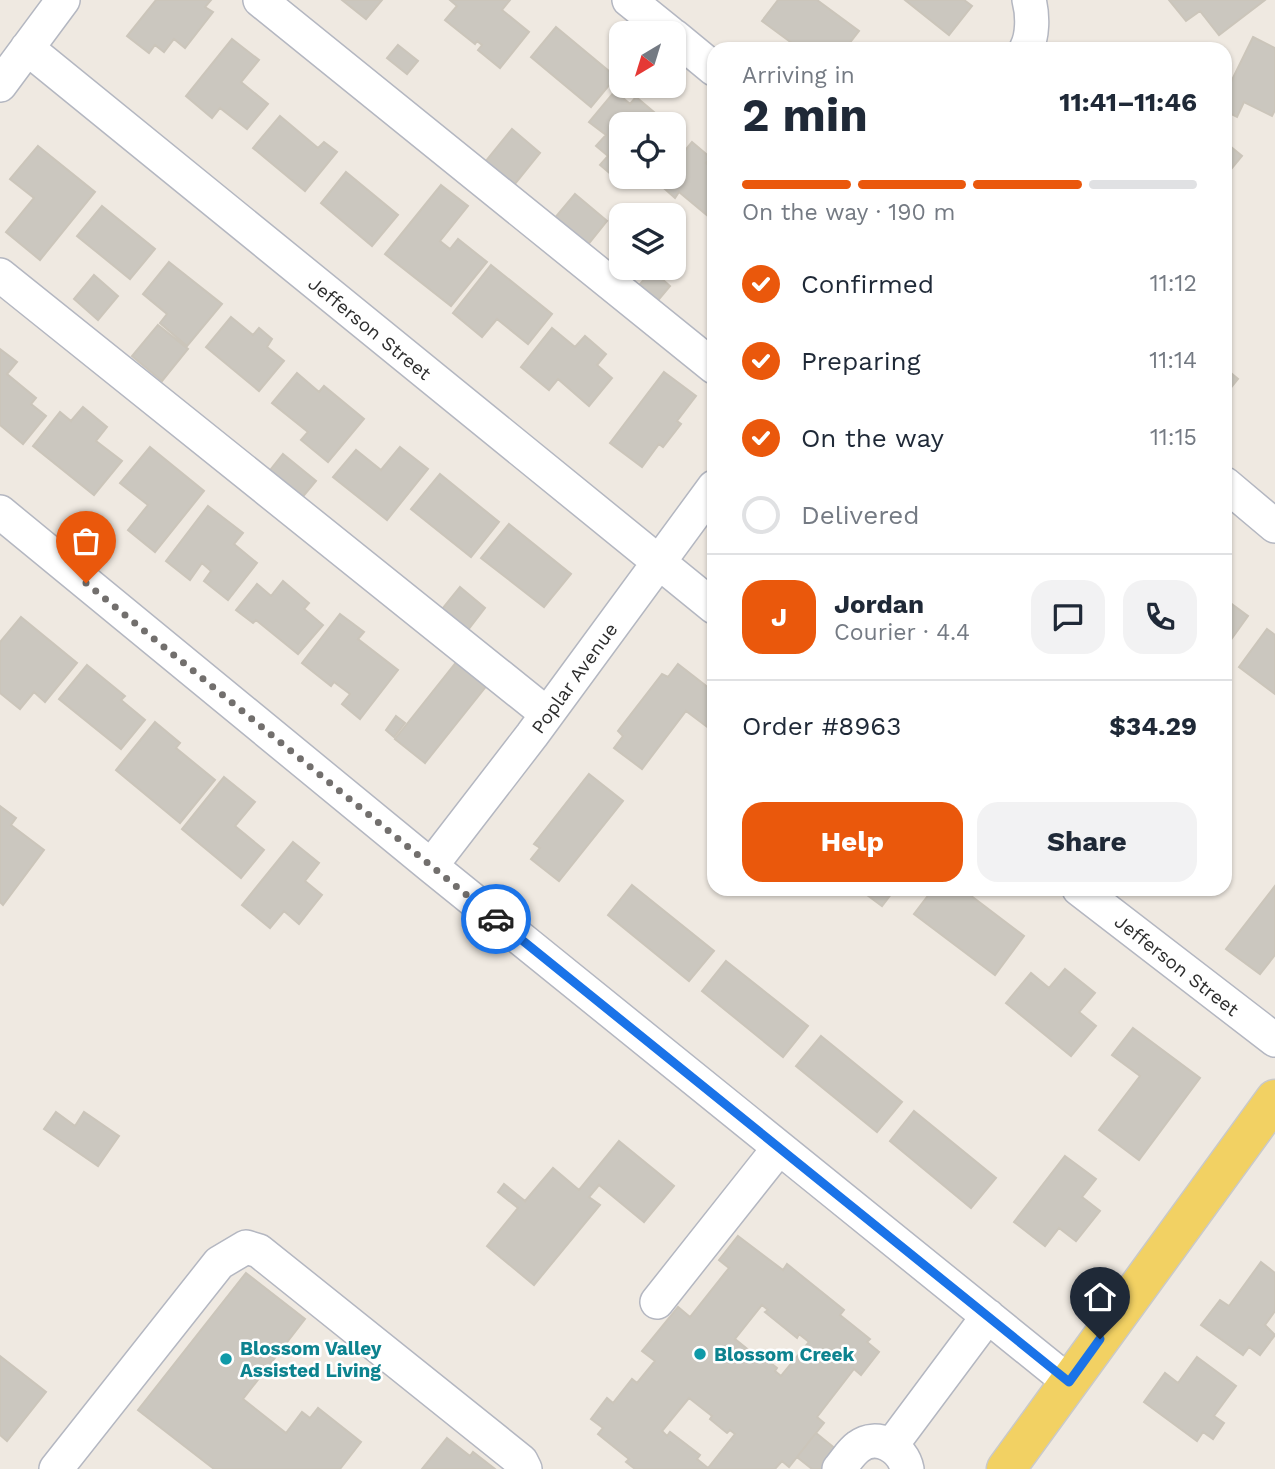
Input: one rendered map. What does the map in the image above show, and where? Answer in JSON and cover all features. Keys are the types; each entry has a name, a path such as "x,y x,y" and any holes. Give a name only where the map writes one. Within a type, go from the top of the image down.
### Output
{"main road":[{"path":"1006,1469 1275,1099"}],"street":[{"path":"0,85 63,0"},
{"path":"260,0 707,361"},
{"path":"629,0 655,21"},
{"path":"1029,0 1035,42"},
{"path":"686,46 707,63"},
{"name":"Jefferson Street","path":"27,48 707,602"},
{"path":"0,275 547,714"},
{"path":"1232,490 1275,526"},
{"name":"Poplar Avenue","path":"431,866 707,497"},
{"path":"0,512 431,866 1069,1382"},
{"name":"Jefferson Street","path":"1088,896 1275,1040"},
{"path":"657,1301 779,1148"},
{"path":"56,1469 219,1263 246,1247 259,1251 270,1259 521,1461 525,1469"},
{"path":"839,1469 858,1447 869,1442 880,1442 899,1457 988,1316"}],"building":[{"path":"156,0 211,0 205,7 213,12 185,48 174,39 164,52 155,45 149,53 127,36"},
{"path":"342,0 382,0 366,19"},
{"path":"450,0 510,0 502,10 529,32 500,68 478,50 482,45 477,41 475,44 445,20 457,6"},
{"path":"778,0 817,0 859,31 850,42 790,42 762,21"},
{"path":"905,0 964,0 972,6 949,35"},
{"path":"1169,0 1265,0 1219,35 1200,11 1186,21"},
{"path":"556,27 609,71 609,85 591,107 531,57"},
{"path":"1253,37 1275,48 1275,110 1272,116 1244,102 1237,117 1232,114 1232,80"},
{"path":"232,39 259,60 241,82 268,104 247,129 220,108 212,118 186,96"},
{"path":"398,45 418,61 407,74 387,58"},
{"path":"609,98 623,98 630,104 637,98 654,112 609,112 609,173 600,165 608,156 596,146 606,135 589,122"},
{"path":"280,116 318,148 324,142 337,152 305,191 253,148"},
{"path":"512,129 540,153 514,185 485,162"},
{"path":"692,142 707,155 707,215 679,192 675,198 665,189 686,189 686,149"},
{"path":"38,146 95,192 40,260 6,232 34,198 10,179"},
{"path":"1232,148 1242,156 1232,168"},
{"path":"346,172 398,215 372,246 321,203"},
{"path":"441,185 468,206 440,241 450,249 458,239 487,262 451,306 385,254"},
{"path":"575,194 607,221 586,247 553,220"},
{"path":"102,206 155,249 130,279 77,236"},
{"path":"169,262 222,304 187,346 160,323 167,314 143,294"},
{"path":"491,265 552,314 528,344 497,319 482,337 453,313"},
{"path":"94,275 118,296 98,320 74,299"},
{"path":"644,280 663,280 670,286 654,305 635,290"},
{"path":"231,317 253,335 259,328 272,339 267,347 284,361 259,391 206,347"},
{"path":"158,325 188,349 162,381 132,356"},
{"path":"552,328 575,347 585,336 606,354 597,365 612,378 589,406 558,379 549,390 521,367"},
{"path":"0,349 17,362 7,374 36,398 31,404 46,416 23,444 0,425"},
{"path":"664,372 696,396 677,421 681,424 663,447 659,444 642,467 610,443"},
{"path":"297,373 319,392 324,386 364,419 328,462 301,440 308,432 272,403"},
{"path":"1232,374 1238,379 1232,386"},
{"path":"83,407 107,427 96,441 122,461 94,495 33,446 60,412 71,421"},
{"path":"150,447 204,491 155,552 128,530 148,505 120,483"},
{"path":"400,447 428,469 387,520 333,477 356,450 381,470"},
{"path":"283,454 316,481 300,500 267,474"},
{"path":"440,474 499,522 471,557 411,509"},
{"path":"208,506 243,533 234,544 257,563 228,600 204,581 211,571 202,563 190,580 166,561"},
{"path":"509,524 571,574 544,607 481,558"},
{"path":"283,581 309,603 304,609 323,625 298,654 256,620 253,623 236,610 257,584 271,596"},
{"path":"460,587 485,608 464,635 438,614"},
{"path":"1232,604 1248,616 1232,638"},
{"path":"340,614 364,632 358,639 398,670 360,719 342,704 350,694 334,682 331,686 302,663"},
{"path":"21,617 77,663 45,702 34,692 20,709 0,693 0,642"},
{"path":"1267,629 1275,635 1275,694 1239,667"},
{"path":"458,660 488,684 425,763 395,739"},
{"path":"678,664 707,687 707,727 686,711 642,769 614,748 623,736 618,731 662,674 668,677"},
{"path":"87,665 125,696 121,700 145,720 121,749 59,699"},
{"path":"396,716 405,723 394,737 386,730"},
{"path":"155,722 180,743 176,748 215,780 180,823 116,770"},
{"path":"589,774 623,801 559,881 531,859 540,848 534,844"},
{"path":"224,777 255,802 235,826 264,850 241,878 182,829"},
{"path":"0,806 16,818 11,825 44,850 3,905 0,902"},
{"path":"293,842 319,863 305,881 322,895 299,924 284,911 270,928 242,905"},
{"path":"632,885 714,951 689,981 608,915"},
{"path":"1275,886 1275,955 1260,974 1226,949"},
{"path":"868,896 890,896 882,906"},
{"path":"928,896 971,896 1024,936 995,975 914,914"},
{"path":"726,961 808,1026 783,1057 702,991"},
{"path":"1065,969 1095,993 1079,1012 1096,1026 1071,1056 1006,1003 1031,973 1049,988"},
{"path":"1133,1028 1200,1078 1139,1160 1099,1130 1140,1076 1112,1055"},
{"path":"821,1036 902,1102 877,1132 796,1066"},
{"path":"914,1111 996,1178 971,1208 890,1141"},
{"path":"56,1112 75,1126 84,1112 119,1136 98,1166 44,1129"},
{"path":"619,1141 674,1186 644,1222 599,1185 589,1197 600,1205 534,1285 487,1246 518,1208 498,1192 504,1184 525,1201 553,1168 579,1190"},
{"path":"1065,1156 1096,1179 1082,1197 1100,1211 1076,1241 1059,1228 1045,1246 1014,1222"},
{"name":"Blossom Creek","path":"738,1236 783,1270 787,1264 844,1310 840,1315 870,1339 867,1342 879,1352 861,1375 854,1369 817,1417 824,1423 789,1467 782,1461 775,1469 635,1469 626,1462 629,1459 598,1434 603,1428 591,1419 607,1398 613,1403 632,1379 637,1383 655,1361 642,1351 678,1307 690,1317 729,1268 719,1260","holes":["762,1305 768,1310 765,1312 797,1338 799,1334 809,1342 781,1376 775,1371 777,1368 763,1357 761,1360 735,1339","689,1398 712,1416 710,1419 727,1433 730,1430 735,1434 708,1468 697,1459 700,1455 670,1432 667,1436 662,1431"]},
{"path":"1261,1262 1275,1273 1275,1311 1265,1325 1275,1335 1260,1355 1249,1347 1243,1355 1201,1325 1220,1300 1229,1306"},
{"name":"Blossom Valley Assisted Living","path":"246,1273 305,1319 243,1399 286,1433 302,1412 310,1418 318,1408 361,1442 340,1469 214,1469 138,1410"},
{"path":"0,1356 46,1392 7,1441 0,1435"},
{"path":"1197,1357 1236,1386 1214,1416 1224,1423 1213,1439 1203,1432 1197,1441 1144,1402 1165,1373 1178,1383"},
{"path":"816,1433 858,1467 857,1469 812,1469 797,1457"},
{"path":"447,1438 470,1456 473,1452 495,1469 422,1469"}],"way so far":[{"path":"86,583 496,919"}],"place":[{"name":"Blossom Creek","path":"700,1354"},
{"name":"Blossom Valley Assisted Living","path":"226,1359"}],"route":[{"path":"496,919 1069,1382 1100,1339"}]}
